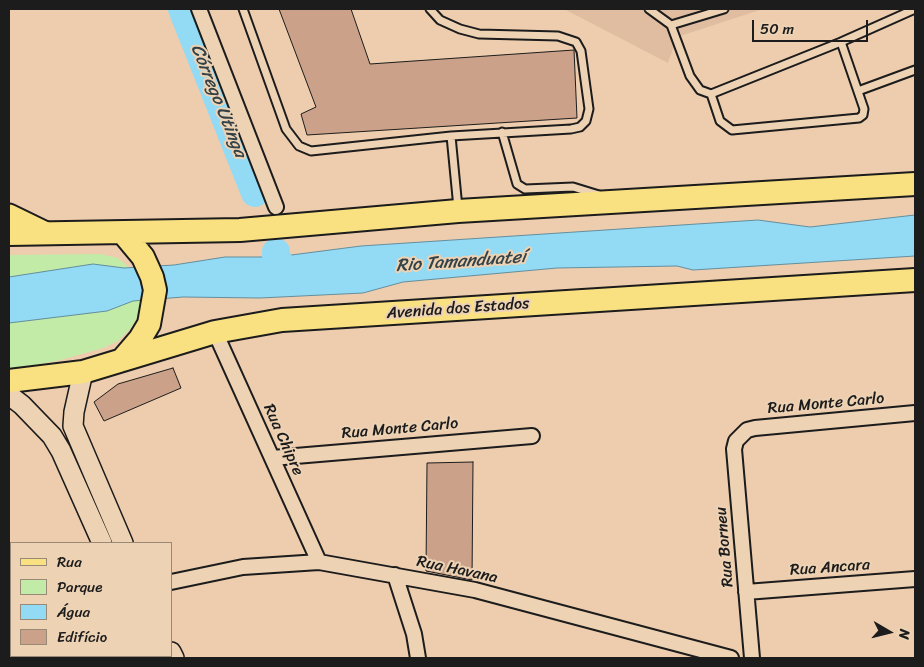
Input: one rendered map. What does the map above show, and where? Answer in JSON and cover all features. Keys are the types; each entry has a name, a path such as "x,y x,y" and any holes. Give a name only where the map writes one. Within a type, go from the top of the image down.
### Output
{"highway":[{"path":"9,234 44,232 123,234 279,228 458,212 915,184"},
{"path":"122,360 140,340 149,324 154,304 152,276 147,265 123,234"},
{"name":"Avenida dos Estados","path":"9,381 83,372 215,332 282,320 915,280"}],"main road":[{"path":"9,215 44,232"},
{"path":"83,372 74,412 73,426 123,542"},
{"path":"9,395 22,405 52,436 102,542"}],"street":[{"path":"199,9 276,207"},
{"name":"Rua Chipre","path":"215,332 318,562"},
{"name":"Rua Monte Carlo","path":"741,436 747,430 755,428 915,413"},
{"name":"Rua Monte Carlo","path":"272,458 532,436"},
{"name":"Rua Borneu","path":"741,436 736,441 734,449 752,658"},
{"name":"Rua Havana","path":"172,582 243,567 318,562 475,590 732,658"},
{"path":"395,575 414,634 418,658"},
{"name":"Rua Ancara","path":"746,592 915,579"}],"lane":[{"path":"243,9 286,129 299,146 311,151 451,136 580,128 586,121 589,109 582,51 576,42 567,38 479,34 460,29 440,20 430,9"},
{"path":"649,9 671,25 690,76 700,90 711,94 915,10"},
{"path":"671,25 724,9"},
{"path":"711,94 720,121 732,130 859,118 863,115 864,109 841,42"},
{"path":"858,91 915,70"},
{"path":"502,132 517,184 525,189 572,187 586,190 613,202"},
{"path":"451,136 458,212"}],"shaded area":[{"path":"564,9 763,9 677,37 668,63"}],"green space":[{"path":"100,254 118,258 132,270 141,308 133,326 118,341 103,348 57,361 9,370 9,255"}],"water":[{"name":"Rio Tamanduateí","path":"915,215 915,256 693,270 677,266 557,268 403,282 363,293 260,298 183,297 133,301 107,311 9,323 9,277 93,264 124,268 174,265 225,257 276,257 361,246 758,220 810,227"}],"building":[{"path":"279,9 351,9 370,64 574,50 577,118 307,135 301,114 316,107"},
{"path":"173,368 181,388 104,421 94,402 118,384"},
{"path":"473,462 472,580 426,571 427,463"}],"waterway":[{"name":"Córrego Utinga","path":"182,9 255,193"},
{"name":"Córrego Utinga","path":"276,252 276,257 287,274"}]}
